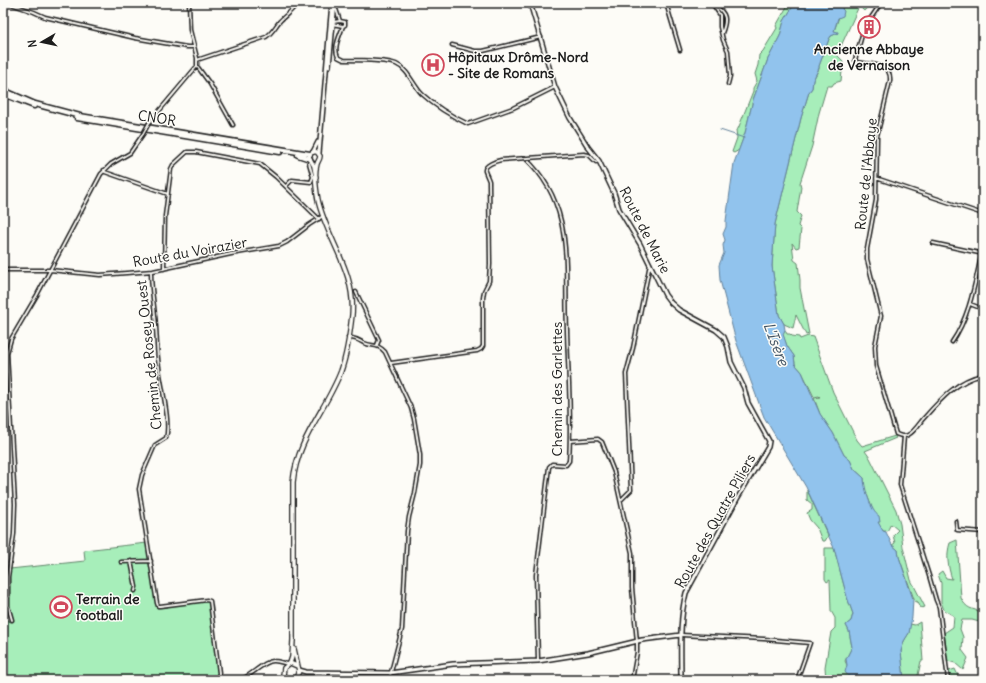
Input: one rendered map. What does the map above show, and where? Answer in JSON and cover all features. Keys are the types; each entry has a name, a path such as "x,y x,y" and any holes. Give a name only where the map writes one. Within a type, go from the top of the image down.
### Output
{"highway":[{"name":"CNOR","path":"4,92 18,100 47,111 79,119 299,155 310,161"},
{"name":"CNOR","path":"4,92 35,104 80,116 312,152"}],"main road":[{"path":"293,640 298,668 297,678 288,680 283,674 284,668 289,664 292,657 293,640 292,482 294,468 302,444 340,372 345,358 352,309 350,283 318,198 316,177 317,162 320,157 318,153 312,152 310,161 316,177"},
{"path":"310,161 317,162"},
{"path":"289,664 298,668"}],"street":[{"path":"8,3 44,17 135,38 194,47"},
{"path":"189,3 190,30 197,66 210,84 233,124"},
{"path":"197,60 266,37 271,34 279,22 297,3"},
{"path":"318,153 331,13 334,3"},
{"path":"325,88 330,55 334,3"},
{"path":"334,3 342,24 336,54 338,57 344,60 389,62 398,65 405,71 420,92 433,104 448,114 468,124 513,108 555,87"},
{"name":"Route de Marie","path":"530,3 555,87 570,118 588,147 599,161 614,192 619,209 650,262 665,295 679,310 716,330 724,337 747,401 769,443"},
{"path":"666,3 680,50"},
{"name":"Route de l'Abbaye","path":"881,3 864,28 855,60 856,62 884,66 889,70 890,74 890,81 877,136 875,208 867,249 867,259 881,316 876,340 875,357 877,371 896,433 899,436 904,436"},
{"path":"712,4 724,13 726,20 722,34"},
{"path":"712,4 720,15 723,40 728,50 730,76 728,84"},
{"path":"330,28 333,24 331,13"},
{"path":"333,24 342,24"},
{"path":"452,45 475,51 483,51 541,37"},
{"path":"12,620 8,606 8,577 14,534 15,504 7,353 11,338 37,295 104,170 130,153 136,147 149,123 197,66"},
{"path":"312,152 320,136"},
{"path":"164,269 165,216 172,166 187,152 258,163 286,186 319,219"},
{"path":"391,363 477,351 483,346 483,298 484,291 489,281 490,264 490,181 485,168 494,161 584,154 589,155 596,162 599,161"},
{"name":"Chemin des Garlettes","path":"525,158 543,178 559,216 565,243 566,329 569,372 569,461 568,464 552,464 549,467 536,575 538,661"},
{"path":"286,186 292,180 311,182 313,177 310,161"},
{"path":"104,170 105,172 168,194"},
{"path":"876,178 983,214"},
{"name":"Route du Voirazier","path":"3,270 50,270 100,276 151,272 231,254 279,246 288,242 309,225 324,216"},
{"path":"933,244 979,253 982,252"},
{"path":"952,342 957,336 970,304 983,248"},
{"path":"621,500 631,490 626,374 633,348 650,262"},
{"name":"Chemin de Rosey Ouest","path":"151,272 151,291 156,326 159,368 167,416 167,434 166,438 155,445 142,474 139,489 158,606 207,600 210,601 219,673 218,679 223,680"},
{"path":"356,292 379,340 377,345"},
{"path":"970,304 983,309"},
{"path":"348,337 357,339 367,344 377,345 385,352 411,408 420,460 407,531 402,629 389,680"},
{"path":"948,680 939,607 900,485 904,436 911,433 950,391 964,381 983,374"},
{"path":"570,441 598,440 602,442 614,472 632,553 632,588 637,642 637,652 632,680"},
{"name":"Route des Quatre Piliers","path":"681,680 681,635 683,607 686,593 712,544 765,453 769,443"},
{"path":"956,521 957,530 983,532"},
{"path":"131,561 136,586 135,591"},
{"path":"121,562 151,561"},
{"path":"298,668 306,672 391,673 453,664 538,661 681,635 810,643 797,680"},
{"path":"240,680 251,675 269,661 273,660 289,664"},
{"path":"280,662 284,668"},
{"path":"297,678 306,672"},
{"path":"326,680 327,673"}],"green space":[{"path":"789,3 795,3 784,21 780,36 768,59 753,100 739,150 734,153 732,152 737,138 736,130 738,129 757,81 755,74 759,55 777,28 776,26"},
{"path":"844,3 871,3 864,11 859,6 837,55 843,61 841,81 834,83 832,86 827,86 819,113 812,146 800,183 801,187 797,212 801,216 798,226 801,229 799,247 796,248 792,243 794,260 798,263 800,288 809,334 806,335 796,315 793,328 784,324 779,315 772,266 775,224 801,118 809,92 812,88 813,80 819,69 829,39 831,36 838,33 834,31"},
{"path":"785,330 787,334 799,337 800,339 808,336 813,337 833,392 857,440 862,446 895,436 896,438 865,451 896,510 911,580 925,607 921,608 917,601 915,602 899,557 898,550 892,545 895,543 893,535 898,530 891,524 885,531 883,531 879,526 864,487 864,478 854,469 850,460 844,455 833,433 820,414 814,398 820,397 814,397 802,372 795,364 794,356 787,346 782,333"},
{"path":"807,490 828,536 825,541 822,541 817,528 810,520 807,513 812,510 812,504 807,500"},
{"path":"957,540 961,598 967,606 983,612 983,623 972,620 962,620 960,629 963,637 962,650 968,658 963,670 955,663 948,661 944,633 953,627 954,616 944,610 941,602 941,583 938,574 942,571 946,578 952,579 948,552 950,543"},
{"path":"147,543 157,608 207,601 209,603 218,674 217,677 213,675 212,677 218,680 3,680 3,620 11,620 8,598 10,569 85,561 84,550"},
{"path":"825,548 834,548 853,614 851,621 846,625 849,631 852,647 845,661 850,680 826,680 825,667 831,632 835,628 835,618 831,611 830,580 827,582 825,579"},
{"path":"920,622 923,661 921,661 917,680 904,680 901,652 904,641 909,633 910,624 915,625"},
{"path":"955,669 960,680 948,680 949,671"}],"water":[{"name":"L'Isère","path":"795,3 844,3 842,9 844,11 843,16 838,18 834,31 838,33 831,36 829,39 819,68 813,80 812,88 809,92 801,118 775,224 772,266 779,315 784,324 785,330 783,334 787,346 794,356 795,364 802,372 820,414 833,433 844,455 850,460 854,469 864,478 865,487 871,505 873,510 879,516 880,522 878,522 883,531 886,532 892,545 898,550 913,599 909,633 904,641 901,651 904,680 850,680 845,672 847,665 846,659 852,647 849,631 846,625 851,621 853,614 834,548 806,487 764,417 736,341 720,280 719,265 724,253 723,245 725,240 723,234 726,227 734,163 745,133 753,100 768,59 780,36 784,21"}],"waterway":[{"path":"720,130 744,138"}],"place":[{"name":"Ancienne Abbaye de Vernaison","path":"869,27"},
{"name":"Hôpitaux Drôme-Nord - Site de Romans","path":"433,65"},
{"name":"Terrain de football","path":"61,607"}]}
